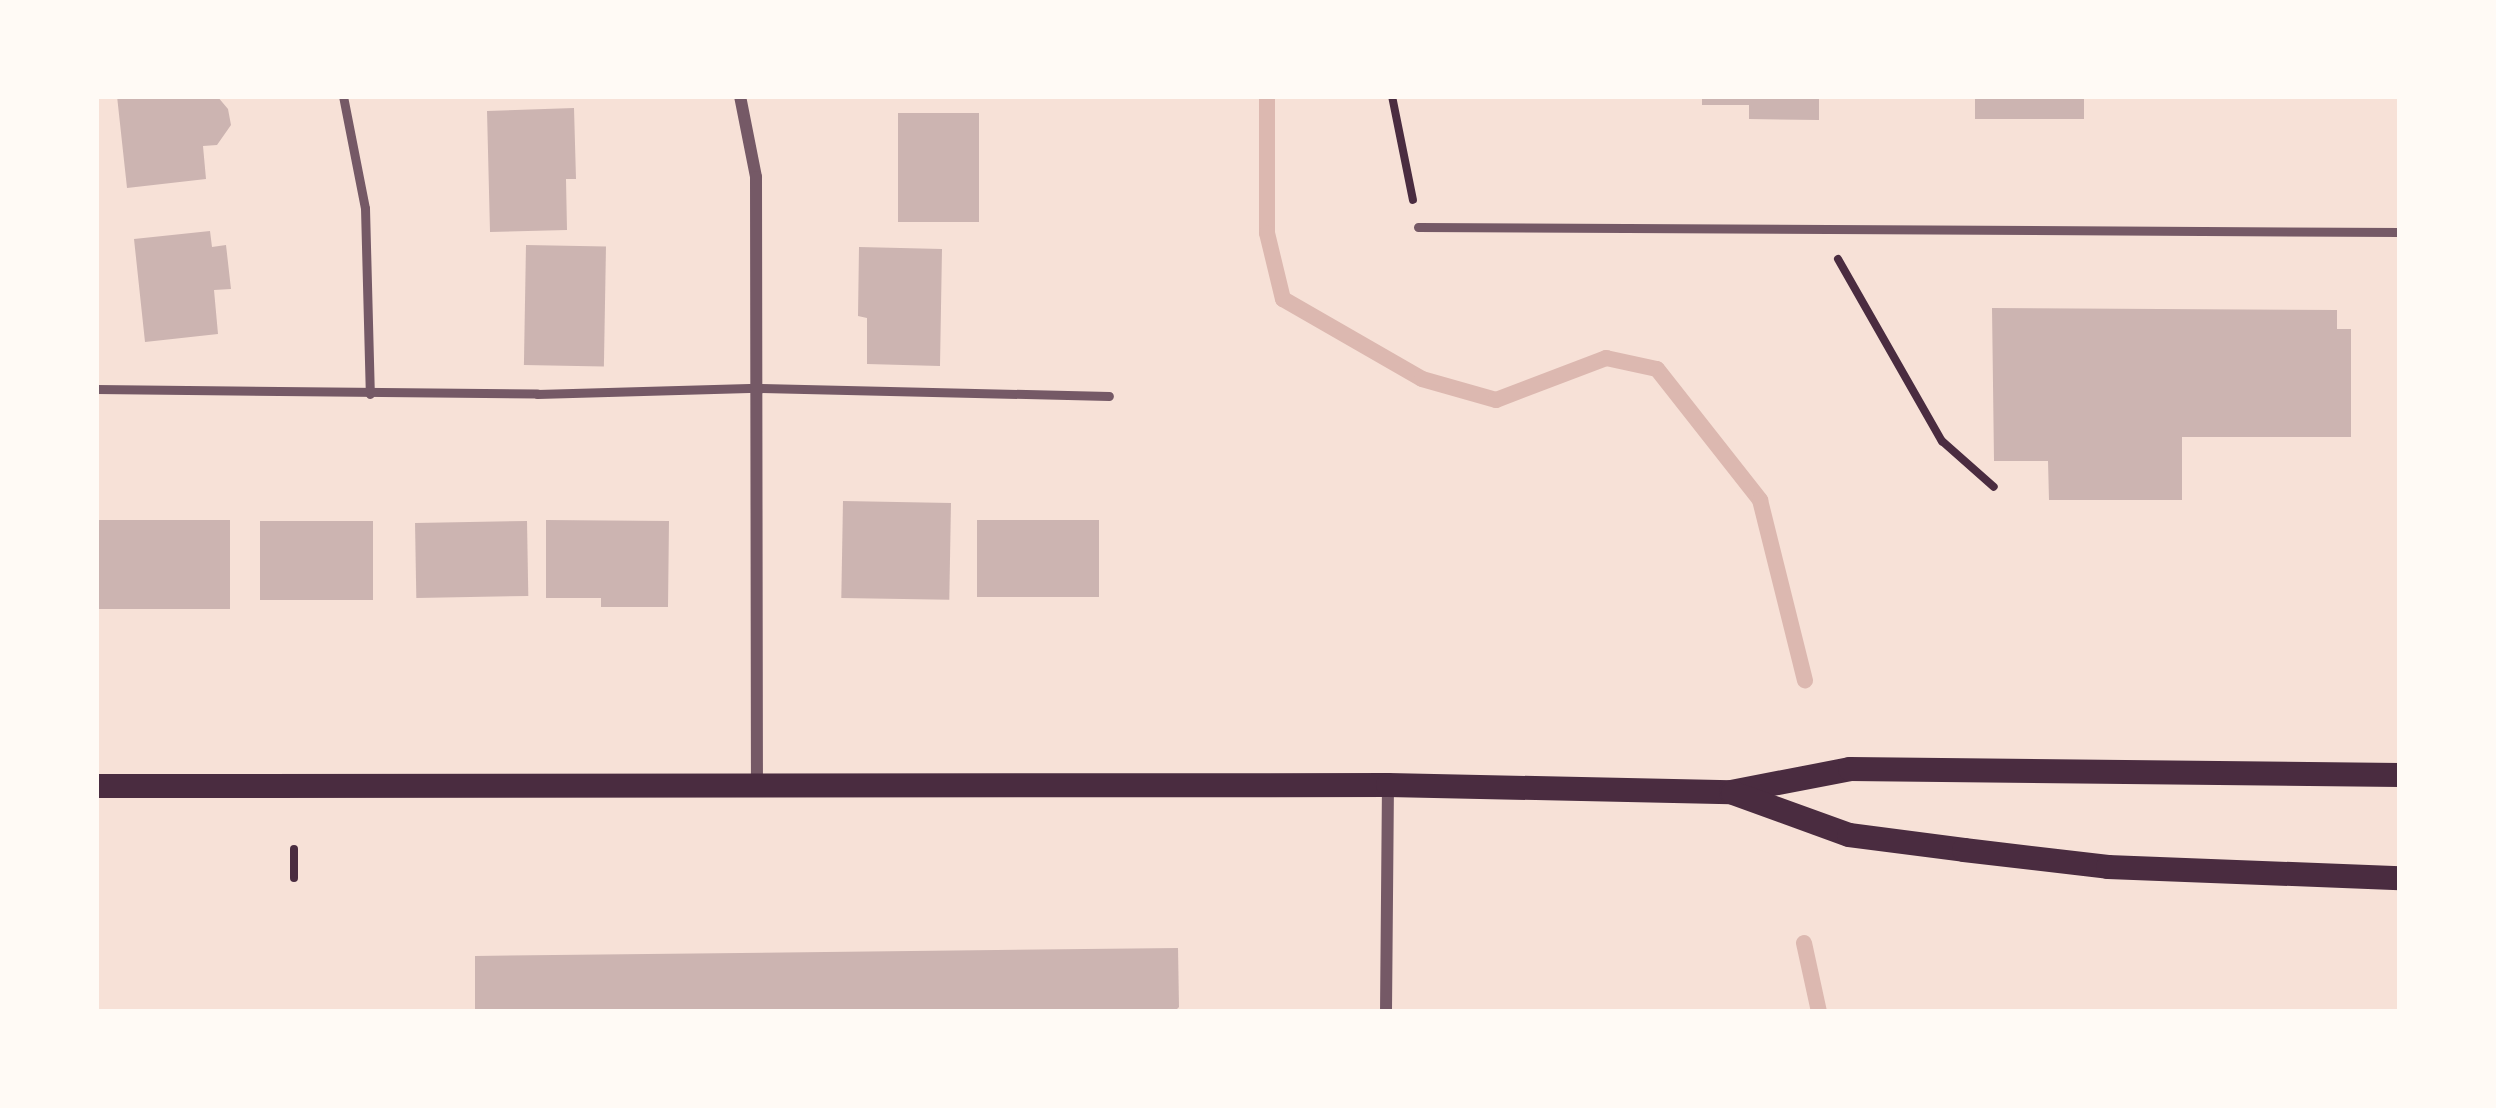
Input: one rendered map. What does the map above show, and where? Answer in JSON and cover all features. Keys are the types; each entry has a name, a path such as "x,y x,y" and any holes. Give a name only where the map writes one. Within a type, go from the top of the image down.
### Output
{"main road":[{"path":"96,786 1388,785 1731,792 1850,769 2400,776"},
{"path":"1731,792 1849,835 1964,850 2108,867 2400,878"}],"street":[{"path":"740,96 756,178 757,784"},
{"path":"1386,1012 1388,785"}],"lane":[{"path":"343,96 365,208 370,394"},
{"path":"1418,227 2400,232"},
{"path":"96,389 370,394 758,388 1109,396"}],"path":[{"path":"1392,96 1418,227"},
{"path":"1820,226 1942,441 1994,487"},
{"path":"293,849 294,878"}],"building":[{"path":"117,96 217,96 228,109 231,125 217,145 203,146 206,179 127,188"},
{"path":"1702,96 1819,96 1819,120 1749,119 1749,105 1702,105"},
{"path":"1975,96 2084,96 2084,119 1975,119"},
{"path":"574,108 576,179 566,179 567,230 490,232 487,111"},
{"path":"898,113 979,113 979,222 898,222"},
{"path":"210,231 212,247 226,245 231,289 214,290 218,334 145,342 134,239"},
{"path":"526,245 606,246 604,366 524,365"},
{"path":"859,247 942,249 940,366 867,364 867,318 858,316"},
{"path":"1992,308 2337,310 2337,329 2351,329 2351,437 2182,437 2182,500 2049,500 2048,461 1994,461"},
{"path":"843,501 951,503 949,600 841,598"},
{"path":"99,520 230,520 230,609 99,609"},
{"path":"546,520 669,521 668,607 601,607 601,598 546,598"},
{"path":"977,520 1099,520 1099,597 977,597"},
{"path":"260,521 373,521 373,600 260,600"},
{"path":"527,521 528,596 416,598 415,523"},
{"path":"1178,948 1179,1007 1174,1012 475,1012 475,956"}],"waterway":[{"path":"1267,96 1267,233 1283,299 1422,379 1496,400 1606,358 1657,369 1760,500 1805,680"},
{"path":"1804,943 1819,1012"}]}
